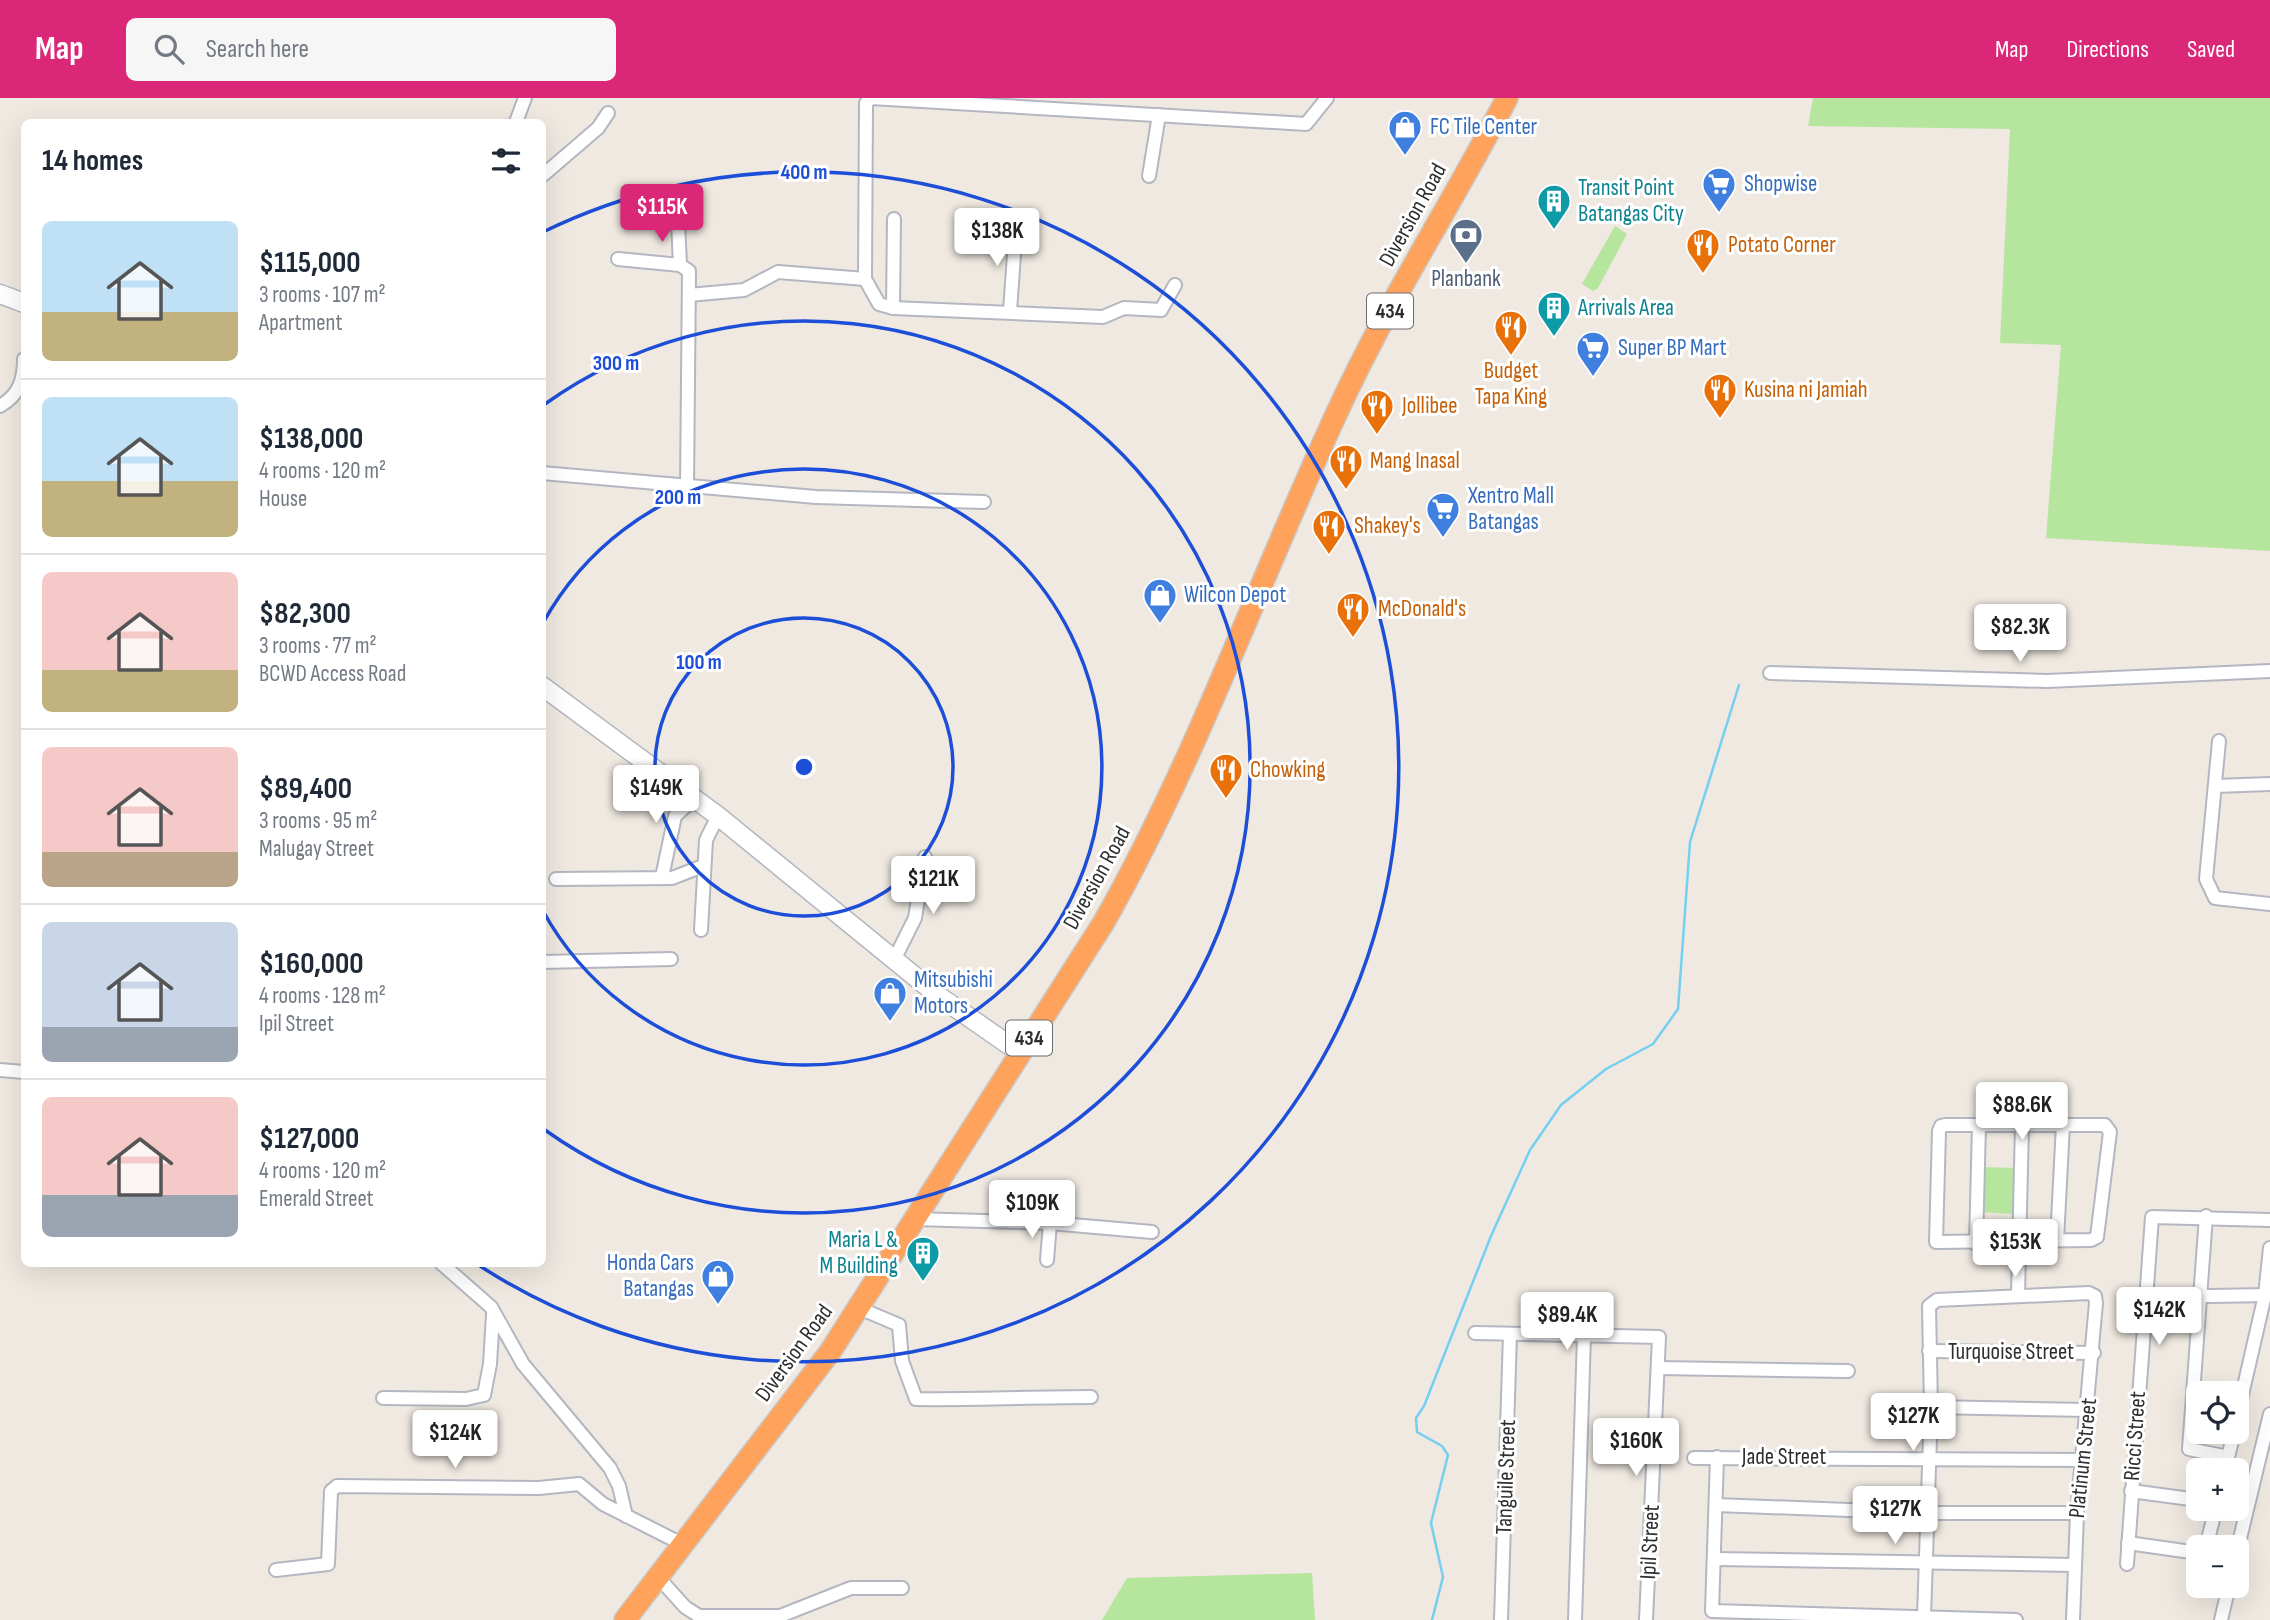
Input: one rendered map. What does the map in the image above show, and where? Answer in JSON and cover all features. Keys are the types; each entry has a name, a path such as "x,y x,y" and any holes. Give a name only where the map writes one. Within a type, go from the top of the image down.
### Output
{"highway":[{"name":"Diversion Road","path":"625,1620 830,1352 1019,1052 1083,957 1130,877 1192,743 1341,403 1507,98"}],"street":[{"path":"517,119 525,98"},
{"path":"1175,285 1161,310 1128,307 1103,317 893,308 879,304 865,279 866,103 871,98 1129,105 1159,115 1306,124 1327,98"},
{"path":"546,173 598,128 608,113"},
{"path":"1150,176 1159,115"},
{"path":"893,308 894,219"},
{"path":"678,222 680,265"},
{"path":"1010,311 1016,228"},
{"path":"618,259 680,265 689,271 687,488"},
{"path":"689,295 744,290 778,272 865,279"},
{"path":"0,294 21,302"},
{"path":"0,406 15,395 21,383"},
{"path":"546,473 687,488 816,497 984,502"},
{"path":"1770,673 2047,681 2270,671"},
{"path":"546,689 695,798 940,997 1019,1052"},
{"path":"2219,741 2206,857 2210,890 2215,898 2270,904"},
{"path":"2215,786 2270,784"},
{"path":"662,877 675,816 695,798"},
{"path":"701,930 706,840 718,816"},
{"path":"894,960 912,928 922,893 925,856"},
{"path":"556,879 681,876 703,866"},
{"path":"546,962 671,959"},
{"path":"0,1070 21,1072"},
{"path":"1976,1244 1979,1125"},
{"path":"1924,1617 1930,1407 1929,1306 1932,1302 2018,1295 2017,1242 2022,1125"},
{"path":"2022,1125 2105,1125 2109,1128 2097,1237 1976,1244 1936,1242 1941,1126 2022,1125"},
{"path":"2057,1240 2063,1125"},
{"path":"2207,1216 2189,1449 2228,1457 2231,1444"},
{"name":"Ricci Street","path":"2127,1564 2152,1217 2207,1216 2270,1220"},
{"path":"914,1219 1050,1223 1152,1232"},
{"path":"1047,1260 1050,1223"},
{"path":"2246,1381 2267,1295 2270,1248"},
{"path":"445,1267 491,1307 523,1364 610,1468 619,1486 626,1516"},
{"name":"Platinum Street","path":"2018,1295 2089,1293 2095,1296 2094,1353 2077,1513 2073,1620"},
{"path":"2146,1297 2267,1295"},
{"path":"859,1308 899,1325 902,1360 916,1399 999,1401 1033,1397 1091,1397"},
{"path":"383,1398 466,1399 484,1395 489,1373 493,1314"},
{"path":"1475,1333 1584,1336 1575,1620"},
{"name":"Tanguile Street","path":"1501,1620 1510,1334"},
{"name":"Ipil Street","path":"1584,1336 1659,1337 1646,1620"},
{"name":"Turquoise Street","path":"1929,1351 2094,1353"},
{"path":"1658,1368 1848,1371"},
{"path":"1930,1407 2088,1410"},
{"path":"2241,1535 2270,1414"},
{"path":"1717,1457 1712,1611 2016,1620"},
{"name":"Jade Street","path":"1693,1458 2084,1460"},
{"path":"276,1570 328,1564 331,1491 337,1486 539,1488 579,1484 603,1504 682,1544"},
{"path":"2131,1491 2186,1498"},
{"path":"1716,1505 1926,1513 2077,1513"},
{"path":"2128,1543 2186,1551"},
{"path":"1714,1559 2075,1565"},
{"path":"658,1577 685,1607 699,1616 780,1616 852,1588 902,1588"},
{"path":"2221,1620 2226,1598"}],"green space":[{"path":"1813,98 2270,98 2270,551 2046,538 2061,345 2000,343 2010,129 1808,126"},
{"path":"1615,226 1627,234 1598,288 1593,291 1582,284"},
{"path":"1978,1167 2020,1168 2018,1214 1977,1212"},
{"path":"1312,1573 1315,1620 1102,1620 1127,1578"}],"waterway":[{"path":"1432,1620 1443,1577 1431,1523 1448,1455 1442,1446 1417,1432 1416,1418 1424,1406 1491,1236 1530,1150 1561,1105 1606,1069 1653,1044 1678,1009 1690,842 1739,685"}],"place":[{"name":"FC Tile Center","path":"1405,157"},
{"name":"Shopwise","path":"1719,214"},
{"name":"Transit Point Batangas City","path":"1554,231"},
{"name":"Planbank","path":"1466,265"},
{"name":"Potato Corner","path":"1703,275"},
{"name":"Arrivals Area","path":"1554,338"},
{"name":"Budget Tapa King","path":"1511,357"},
{"name":"Super BP Mart","path":"1593,378"},
{"name":"Kusina ni Jamiah","path":"1720,420"},
{"name":"Jollibee","path":"1377,436"},
{"name":"Mang Inasal","path":"1346,491"},
{"name":"Xentro Mall Batangas","path":"1443,539"},
{"name":"Shakey's","path":"1329,556"},
{"name":"Wilcon Depot","path":"1160,625"},
{"name":"McDonald's","path":"1353,639"},
{"name":"Chowking","path":"1226,800"},
{"name":"Mitsubishi Motors","path":"890,1023"},
{"name":"Maria L & M Building","path":"923,1283"},
{"name":"Honda Cars Batangas","path":"718,1306"}]}
